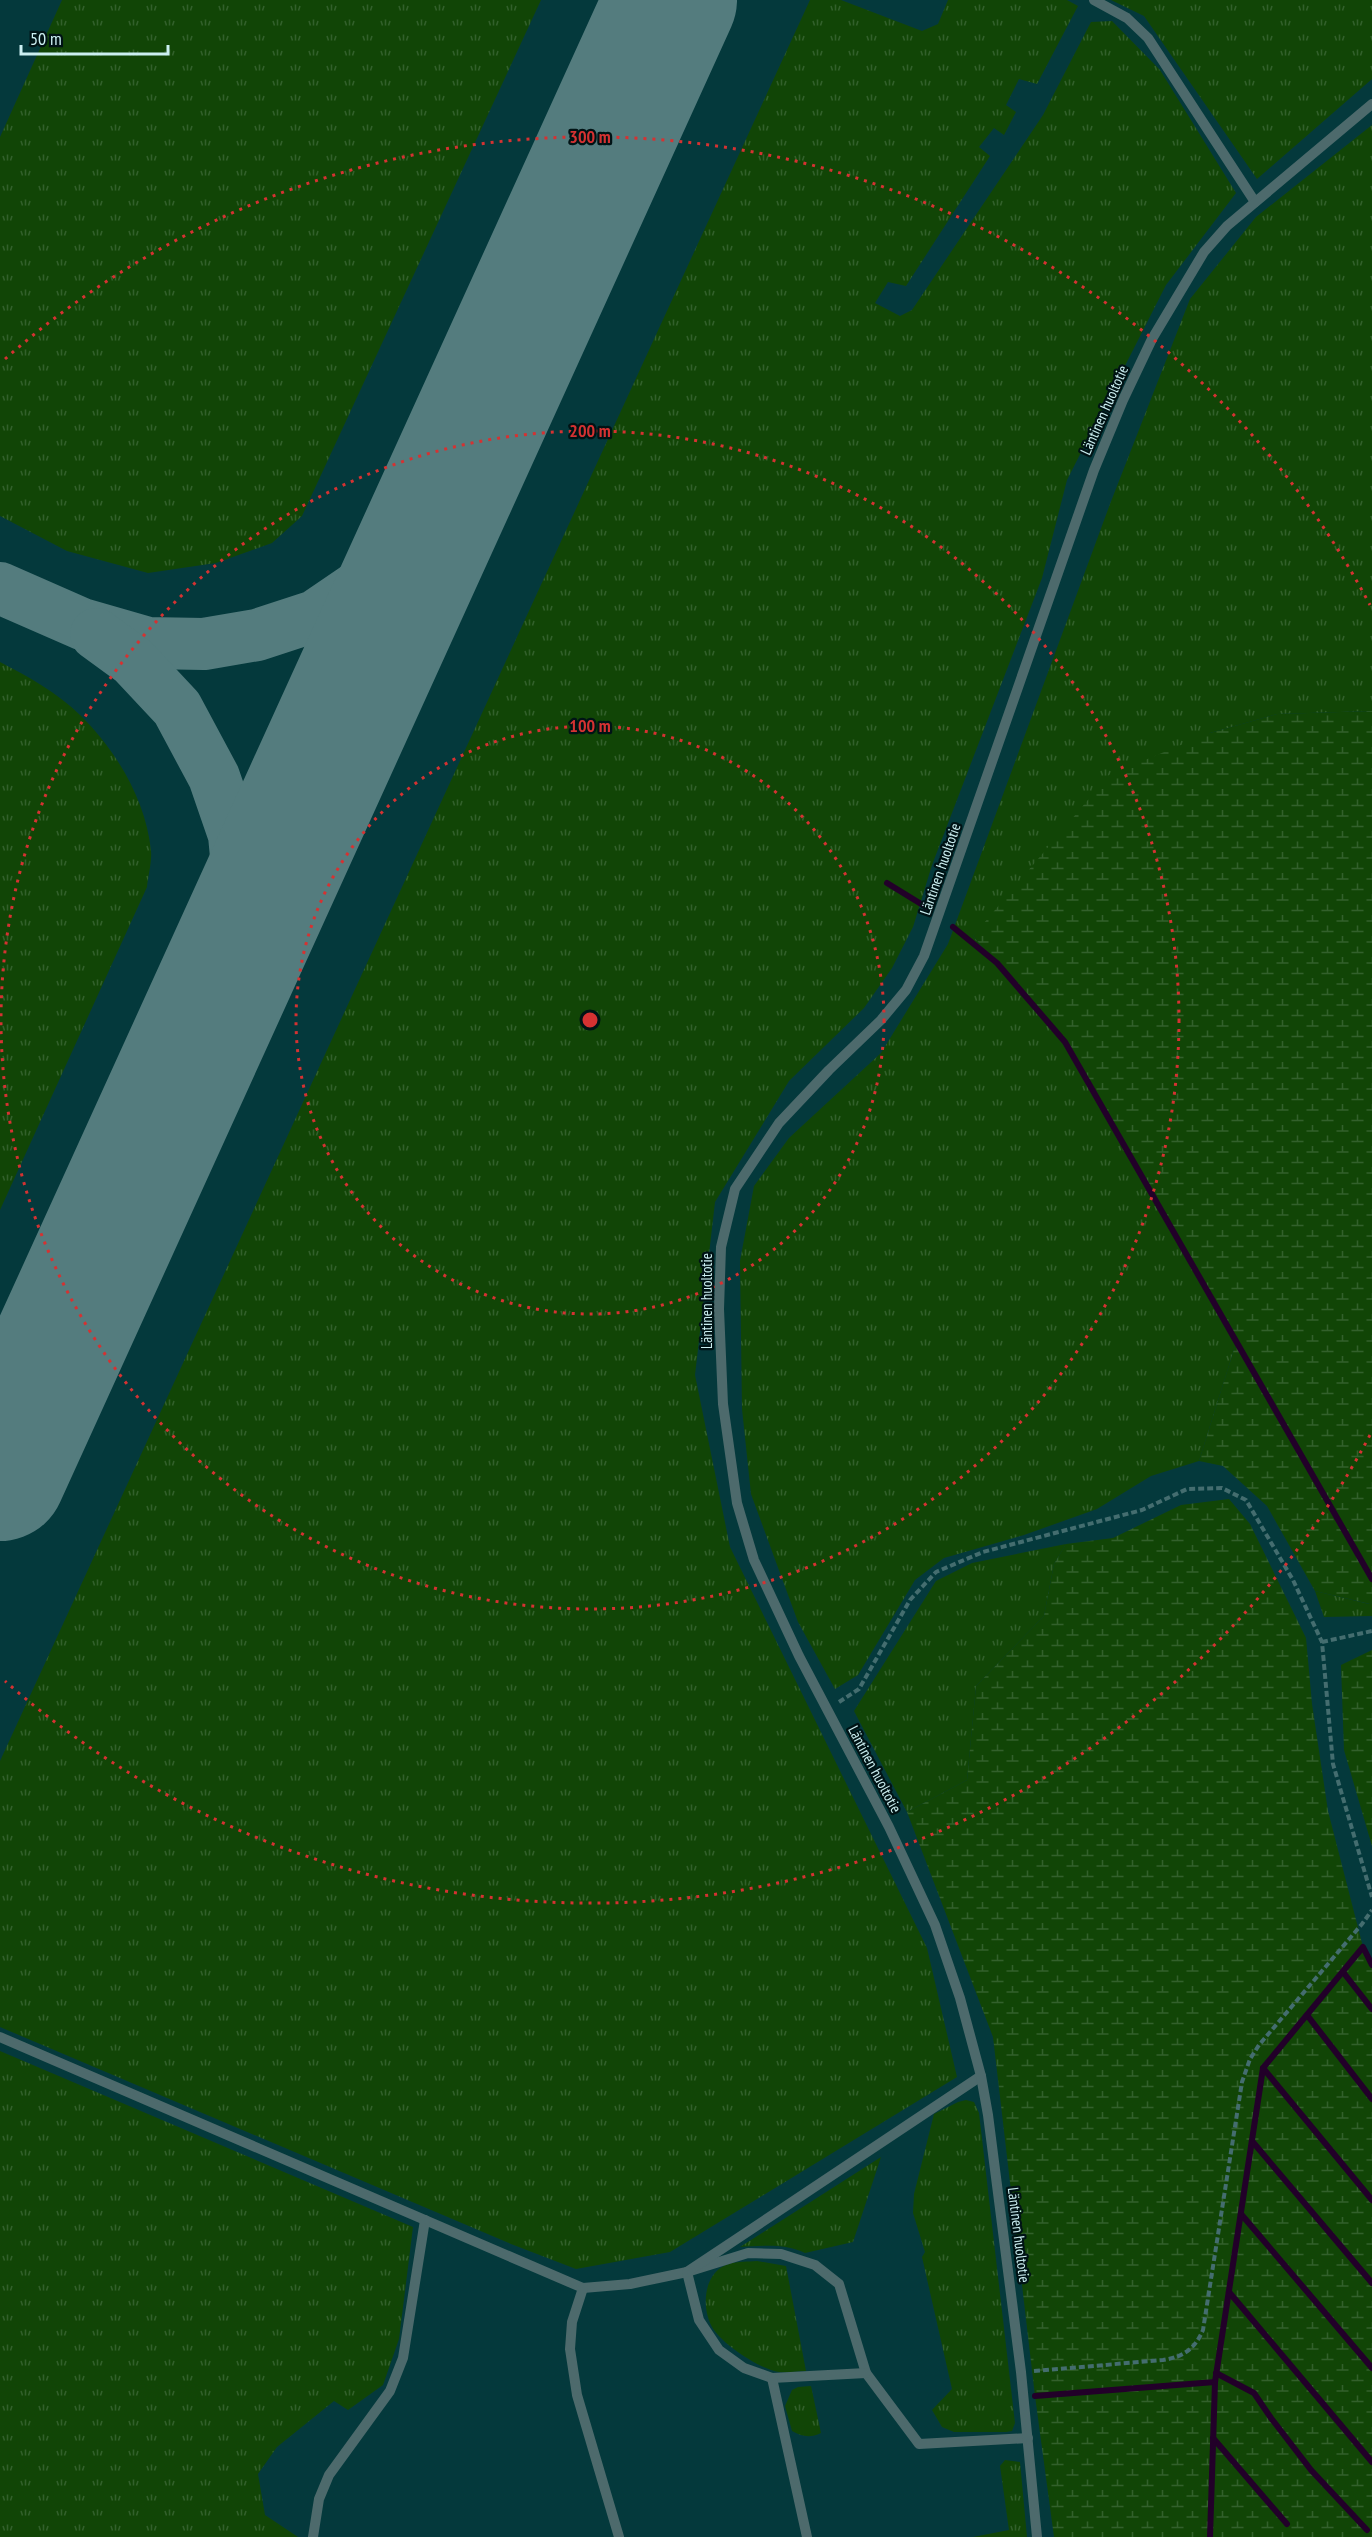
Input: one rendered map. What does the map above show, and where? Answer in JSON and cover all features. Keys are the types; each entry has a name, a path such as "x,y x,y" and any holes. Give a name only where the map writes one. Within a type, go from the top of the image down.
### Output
{"lane":[{"path":"1094,0 1127,18 1148,38 1255,202"},
{"name":"Läntinen huoltotie","path":"1037,2537 1021,2372 981,2076 960,1998 935,1925 889,1827 754,1560 737,1503 723,1404 719,1309 720,1247 735,1189 779,1123 881,1020 906,990 924,956 1094,470 1123,400 1157,330 1204,252 1227,226 1372,104"},
{"path":"0,2037 583,2288 630,2284 687,2272 748,2253 781,2254 814,2265 839,2284 866,2373 919,2444 1028,2438"},
{"path":"687,2272 981,2076"},
{"path":"313,2537 319,2499 329,2475 390,2391 403,2358 425,2220"},
{"path":"687,2272 699,2320 719,2350 744,2368 772,2378 866,2373"},
{"path":"583,2288 572,2322 570,2349 577,2395 619,2537"},
{"path":"772,2378 807,2537"}],"path":[{"path":"828,1710 859,1689 910,1600 936,1572 983,1552 1142,1510 1187,1489 1222,1488 1246,1500 1293,1580 1322,1642 1333,1764 1372,1897"},
{"path":"1322,1642 1372,1631"},
{"path":"1021,2372 1176,2358 1198,2343 1203,2330 1235,2120 1250,2059 1258,2045 1372,1910"}],"shaded area":[{"path":"0,0 1372,0 1372,2537 0,2537"}],"green space":[{"path":"62,0 541,0 302,516 272,543 216,563 148,573 67,551 0,516 0,137"},
{"path":"810,0 841,0 922,31 938,24 948,0 1067,0 1078,6 1037,84 1019,79 1006,105 1016,112 1004,135 994,128 979,147 990,156 906,286 888,282 875,303 900,316 912,310 1043,115 1091,22 1112,21 1160,70 1236,193 1166,285 1067,480 1042,578 932,865 913,927 892,968 864,1008 789,1081 715,1202 695,1375 730,1547 927,1948 957,2077 670,2252 576,2269 511,2244 0,2027 0,1761"},
{"path":"1111,0 1372,0 1372,79 1257,179 1144,16"},
{"path":"1372,125 1372,711 1277,714 1210,733 973,936 1065,1042 1236,1343 1199,1461 1151,1476 1097,1509 1024,1535 944,1558 915,1580 858,1675 835,1689 798,1622 751,1494 742,1409 740,1261 754,1186 789,1138 881,1053 948,944 1110,504 1190,299 1256,217"},
{"path":"0,662 62,699 106,744 136,795 148,832 151,855 147,887 0,1210"},
{"path":"1372,711 1372,1602 1370,1604 1315,1591 1267,1506 1223,1466 1199,1461 1236,1343 1065,1042 973,936 1109,775 1210,733 1277,714"},
{"path":"1229,1499 1250,1524 1306,1638 1312,1704 1328,1811 1363,1947 1372,1965 1372,2537 1054,2537 993,2037 907,1812 967,1780 976,1686 1044,1616 1054,1564 1066,1544 1113,1538 1181,1505"},
{"path":"1066,1544 1054,1564 1044,1616 976,1686 967,1780 907,1812 854,1711 936,1581 972,1563"},
{"path":"1315,1591 1369,1604 1372,1602 1372,1616 1324,1617"},
{"path":"1372,1650 1372,1846 1344,1750 1341,1665"},
{"path":"0,2051 413,2227 399,2339 383,2385 348,2410 334,2401 277,2447 258,2474 265,2515 298,2537 0,2537"},
{"path":"966,2100 974,2102 979,2113 1015,2423 1012,2431 1006,2432 954,2432 942,2427 932,2410 952,2389 922,2257 925,2252 913,2213 914,2194 934,2114"},
{"path":"881,2157 853,2242 805,2253 781,2246 740,2247"},
{"path":"757,2261 786,2266 806,2371 779,2372 762,2366 726,2343 710,2322 706,2292 714,2274 729,2264"},
{"path":"811,2386 821,2433 813,2436 800,2435 792,2431 785,2406 792,2390"},
{"path":"1005,2460 1020,2462 1027,2537 973,2537 1009,2530 1000,2466"}],"waterway":[{"path":"887,883 926,907"},
{"path":"953,927 997,963 1065,1042 1372,1579"},
{"path":"1035,2396 1215,2382 1263,2068 1363,1947 1372,1965"},
{"path":"1343,1972 1372,2009"},
{"path":"1307,2015 1372,2099"},
{"path":"1263,2068 1372,2200"},
{"path":"1252,2141 1372,2283"},
{"path":"1241,2214 1372,2368"},
{"path":"1229,2292 1372,2462"},
{"path":"1216,2373 1254,2393 1311,2470 1367,2530"},
{"path":"1210,2537 1215,2382"},
{"path":"1213,2438 1287,2524"}],"taxiway":[{"path":"0,588 82,624 148,643 204,644 257,635 315,616 381,571 444,496"},
{"path":"96,634 133,661 177,708 214,777 234,835 239,888 233,946 216,1004"}],"runway":[{"path":"0,1475 671,0"}]}
